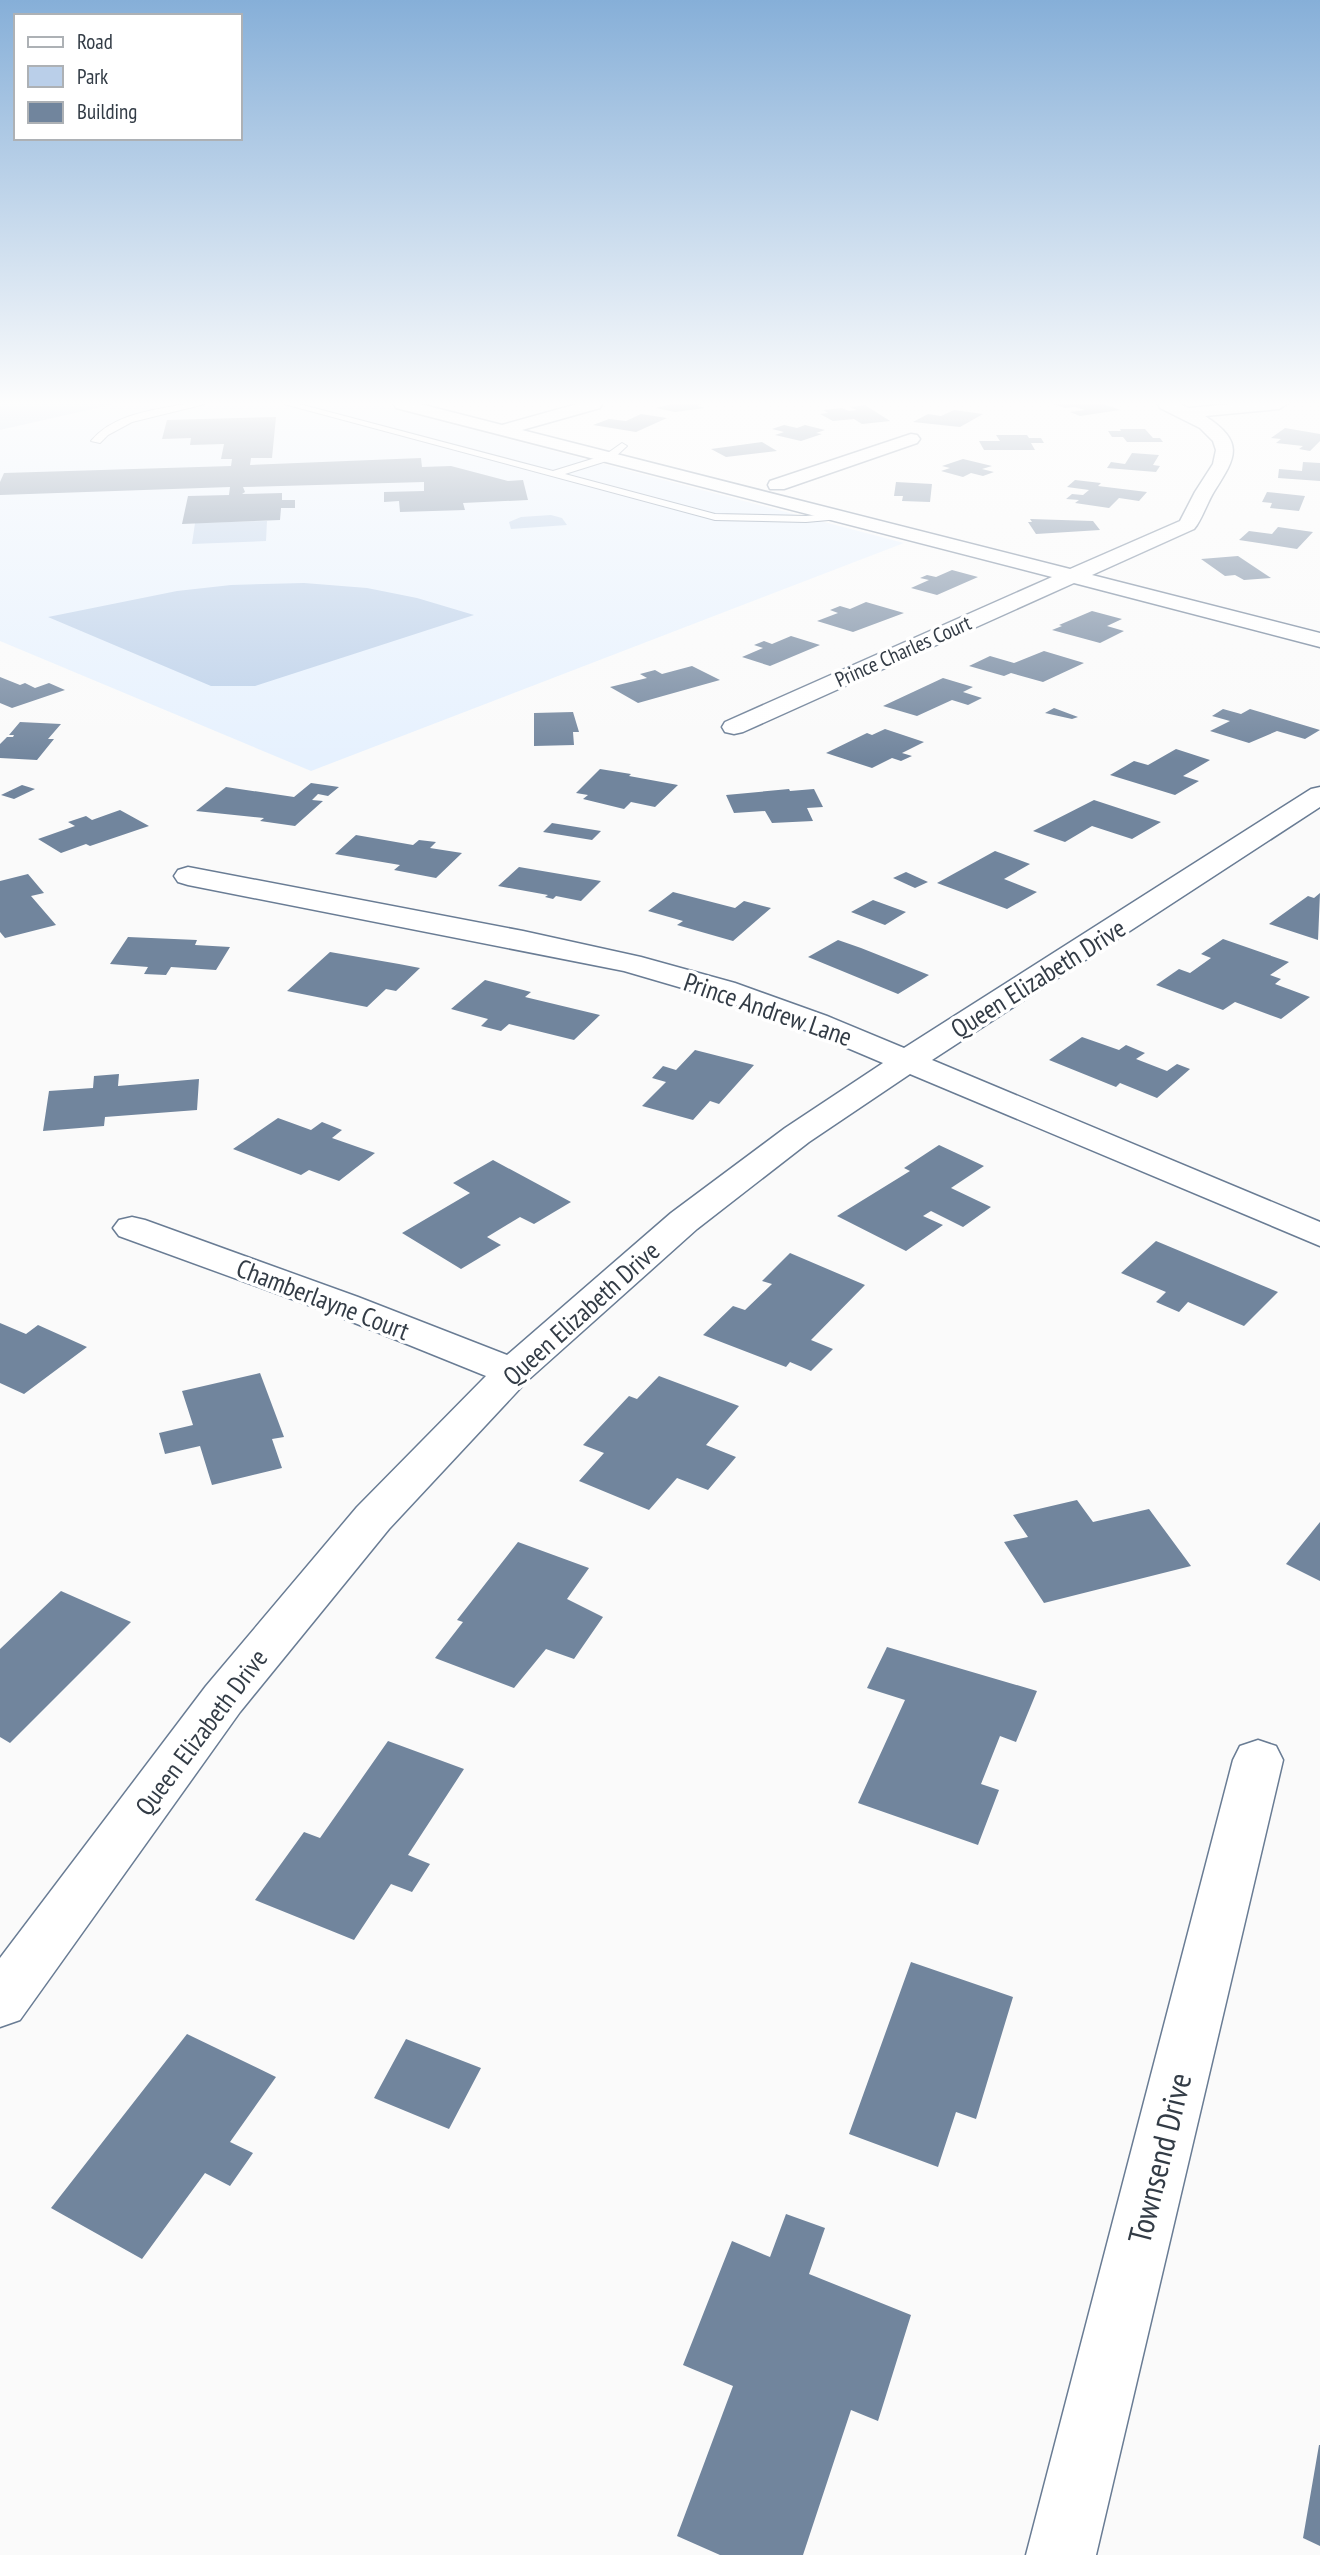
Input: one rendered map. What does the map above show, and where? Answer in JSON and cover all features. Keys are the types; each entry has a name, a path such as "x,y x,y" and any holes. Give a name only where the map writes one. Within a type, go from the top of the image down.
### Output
{"street":[{"path":"868,523 1320,640"},
{"path":"929,523 1320,621"},
{"name":"Prince Charles Court","path":"734,727 1050,587 1070,575 1176,531 1185,523"},
{"name":"Queen Elizabeth Drive","path":"2,1995 223,1699 373,1518 513,1372 568,1321 684,1221 797,1135 1320,795"},
{"name":"Prince Andrew Lane","path":"188,876 470,929 630,963 781,1010 1320,1235"},
{"name":"Chamberlayne Court","path":"132,1228 344,1305 513,1372"},
{"name":"Townsend Drive","path":"1061,2555 1258,1760"}],"shaded area":[{"path":"0,523 829,523 904,543 311,771 0,641"}],"green space":[{"path":"195,523 267,523 266,541 192,544"},
{"path":"509,523 567,525 511,529"},
{"path":"304,583 367,588 417,598 474,615 255,686 211,686 48,617 177,591 231,585"}],"building":[{"path":"1029,523 1095,523 1100,530 1036,534"},
{"path":"1278,527 1313,532 1297,549 1239,540 1249,531 1272,534"},
{"path":"1238,556 1271,578 1244,580 1235,575 1225,576 1201,559"},
{"path":"952,570 978,577 937,595 911,588 929,580 920,578 927,575 936,577"},
{"path":"866,602 904,613 853,632 817,621 838,613 830,610 840,606 850,609"},
{"path":"1092,611 1122,619 1107,626 1124,631 1100,643 1052,630 1062,626 1059,625"},
{"path":"791,636 820,645 770,666 742,657 763,648 754,645 764,641 772,644"},
{"path":"1044,651 1084,663 1043,682 1011,673 1004,676 969,666 990,656 1014,663"},
{"path":"692,666 720,680 638,703 610,687 647,678 640,674 655,670 662,674"},
{"path":"0,677 35,688 49,683 65,690 12,708 0,703"},
{"path":"943,678 973,687 963,692 982,698 968,705 952,700 917,716 883,706"},
{"path":"1054,708 1078,717 1072,719 1045,713"},
{"path":"1223,709 1241,714 1250,709 1320,730 1305,739 1277,731 1249,743 1210,731 1230,721 1212,716"},
{"path":"573,712 579,732 573,732 574,745 534,746 534,713"},
{"path":"20,722 61,724 48,739 54,739 37,760 0,758 0,744 7,737 13,737 14,735 9,735"},
{"path":"885,729 924,742 902,753 912,756 901,761 892,758 872,768 826,753 867,733 872,735"},
{"path":"1176,749 1210,760 1183,776 1199,781 1175,795 1110,775 1134,761 1148,765"},
{"path":"600,769 678,785 655,807 631,802 624,809 583,799 588,795 576,793"},
{"path":"311,783 339,787 328,796 318,794 312,800 323,801 295,826 260,821 264,818 196,811 226,787 294,797"},
{"path":"22,785 35,789 14,799 1,795"},
{"path":"814,789 823,807 807,808 813,821 772,823 765,811 734,813 726,795"},
{"path":"1094,800 1161,822 1132,839 1092,826 1065,842 1033,831"},
{"path":"120,810 149,826 61,853 38,839 75,826 68,822 86,816 92,820"},
{"path":"552,823 601,831 592,840 543,832"},
{"path":"356,835 413,845 419,840 436,842 430,848 462,853 436,878 394,870 400,865 335,854"},
{"path":"995,851 1030,864 1004,879 1037,892 1007,909 937,883"},
{"path":"519,867 601,881 581,901 556,896 553,899 545,897 548,895 498,886"},
{"path":"906,872 928,882 915,888 893,878"},
{"path":"28,874 44,893 31,896 56,925 5,938 0,932 0,881"},
{"path":"673,892 735,908 744,901 771,908 733,941 677,925 683,921 648,911"},
{"path":"1320,893 1318,940 1269,924 1308,896 1314,898"},
{"path":"873,900 906,912 885,925 851,912"},
{"path":"128,937 197,940 195,945 230,947 216,970 171,967 166,975 144,974 148,967 110,964"},
{"path":"1223,939 1289,962 1270,975 1281,979 1275,984 1310,997 1281,1019 1235,1002 1223,1010 1156,985 1179,969 1190,973 1211,958 1201,954"},
{"path":"838,940 929,975 898,994 808,957"},
{"path":"330,952 420,968 396,991 386,989 367,1007 287,991"},
{"path":"485,980 531,992 525,997 600,1015 574,1040 509,1024 501,1031 481,1026 488,1019 451,1009"},
{"path":"1082,1037 1119,1050 1126,1045 1145,1053 1136,1059 1167,1071 1177,1064 1190,1069 1157,1098 1120,1083 1116,1087 1049,1060"},
{"path":"695,1050 754,1065 719,1104 710,1101 693,1120 642,1106 666,1082 652,1078 663,1066 676,1070"},
{"path":"119,1074 118,1086 199,1079 197,1110 105,1117 104,1126 43,1131 49,1091 93,1088 94,1076"},
{"path":"278,1118 311,1130 322,1122 342,1130 332,1138 375,1153 339,1181 309,1170 301,1175 233,1149"},
{"path":"939,1145 984,1166 951,1188 991,1207 963,1227 931,1211 923,1216 943,1225 906,1251 837,1216 910,1171 904,1168"},
{"path":"493,1160 571,1202 534,1224 520,1217 487,1237 501,1245 461,1269 402,1233 470,1193 453,1183"},
{"path":"1156,1241 1278,1292 1244,1326 1188,1302 1179,1312 1156,1302 1166,1292 1121,1273"},
{"path":"790,1253 865,1285 811,1340 833,1349 811,1371 790,1362 786,1367 703,1335 733,1306 745,1310 772,1284 762,1281"},
{"path":"0,1323 26,1334 38,1325 87,1347 24,1394 0,1383"},
{"path":"260,1373 284,1437 272,1439 282,1468 212,1485 200,1446 165,1454 159,1433 193,1425 182,1391"},
{"path":"659,1376 739,1406 706,1445 736,1457 708,1490 677,1478 649,1510 579,1481 604,1453 583,1445 629,1396 637,1399"},
{"path":"1077,1500 1093,1522 1149,1509 1191,1566 1044,1603 1004,1542 1028,1537 1013,1515"},
{"path":"1320,1522 1320,1581 1286,1564"},
{"path":"518,1542 589,1568 567,1599 603,1617 574,1659 546,1649 514,1688 435,1658 463,1622 457,1620"},
{"path":"61,1591 131,1622 10,1743 0,1737 0,1649"},
{"path":"887,1647 1037,1691 1016,1742 1000,1736 981,1784 999,1790 978,1845 858,1803 905,1700 867,1688"},
{"path":"388,1741 464,1769 408,1855 430,1864 412,1892 391,1884 354,1940 255,1900 304,1832 320,1838"},
{"path":"911,1962 1013,1997 976,2119 956,2112 938,2167 849,2134"},
{"path":"187,2034 276,2077 230,2142 253,2153 230,2186 205,2173 142,2259 51,2208"},
{"path":"406,2039 481,2068 449,2129 374,2098"},
{"path":"786,2214 825,2228 809,2274 911,2315 878,2421 851,2410 803,2555 720,2555 677,2536 733,2386 683,2365 732,2241 770,2257"},
{"path":"1320,2445 1320,2546 1303,2538"}]}
